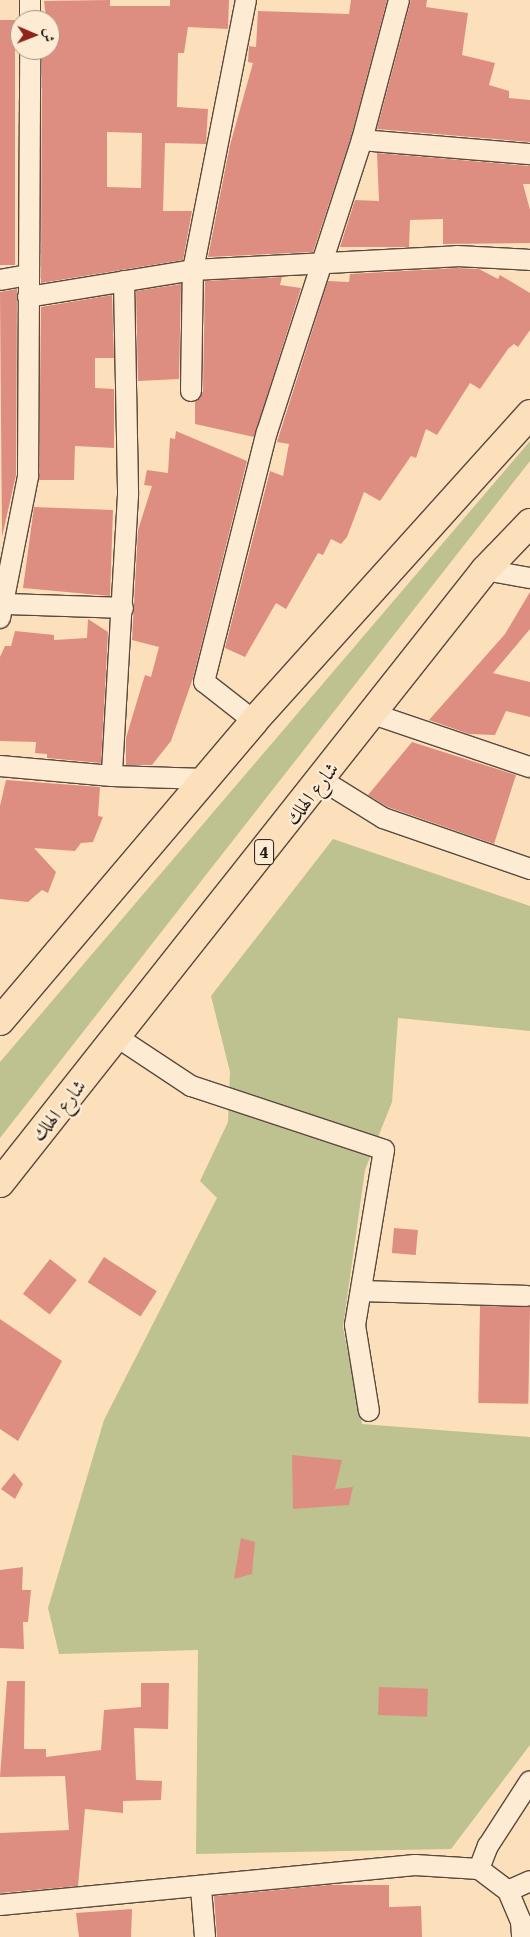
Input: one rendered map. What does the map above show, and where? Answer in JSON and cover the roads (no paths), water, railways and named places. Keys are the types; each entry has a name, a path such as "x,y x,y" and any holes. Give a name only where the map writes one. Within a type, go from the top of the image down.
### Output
{"highway":[{"path":"0,1021 254,721 530,414"},
{"name":"شارع الهلك","path":"0,1182 322,780 485,570 530,523"}],"street":[{"path":"191,391 193,270 246,0"},
{"path":"254,721 204,682 267,432 319,261 362,140 399,0"},
{"path":"30,60 28,476 1,611 123,608"},
{"path":"362,140 530,154"},
{"path":"28,296 193,270 319,261 456,256 530,260"},
{"path":"0,280 28,275"},
{"path":"112,776 128,495 124,281"},
{"path":"485,570 530,578"},
{"path":"372,714 530,767"},
{"path":"0,766 112,776 205,778"},
{"path":"322,780 383,818 530,869"},
{"path":"117,1037 191,1086 384,1150 355,1325 369,1411"},
{"path":"362,1291 527,1296"},
{"path":"479,1869 488,1846 530,1781"},
{"path":"0,1905 201,1889 415,1865 479,1869 508,1891 521,1921 522,1937"},
{"path":"508,1891 530,1881"},
{"path":"201,1889 205,1937"}]}
